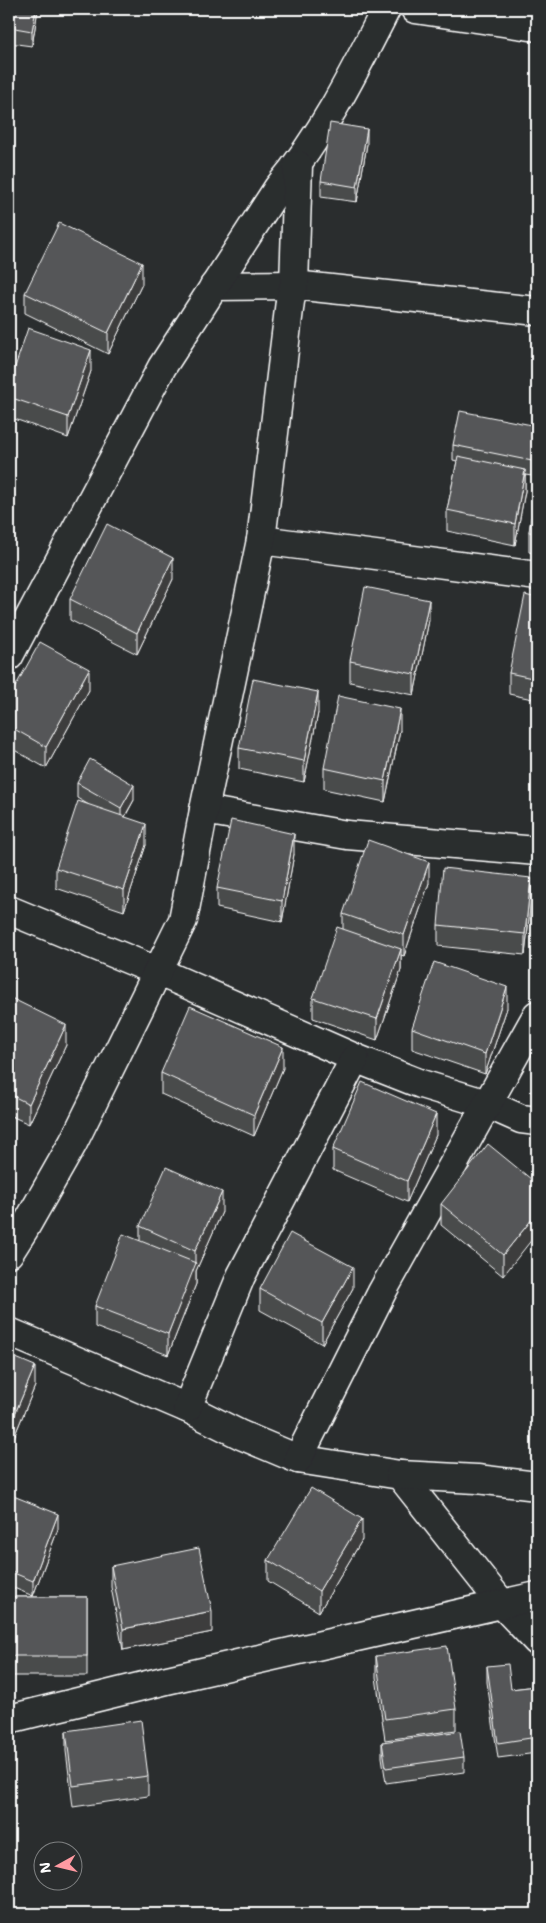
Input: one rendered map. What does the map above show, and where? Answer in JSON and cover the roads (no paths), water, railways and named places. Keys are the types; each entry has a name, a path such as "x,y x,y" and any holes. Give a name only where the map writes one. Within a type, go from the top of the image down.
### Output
{"street":[{"path":"9,656 162,367 278,188 298,164 350,78 386,9"},
{"path":"415,9 537,27"},
{"path":"9,1253 74,1143 183,920 204,810 261,540 290,301 294,285 298,164"},
{"path":"214,286 294,285 537,312"},
{"path":"261,540 537,576"},
{"path":"204,810 347,835 537,851"},
{"path":"9,910 159,972 355,1058 421,1084 487,1104 532,1125"},
{"path":"298,1459 382,1292 537,1014"},
{"path":"187,1408 241,1276 355,1058"},
{"path":"9,1332 187,1408 241,1435 298,1459 400,1475 477,1479 537,1486"},
{"path":"400,1475 502,1604 537,1641"},
{"path":"9,1720 167,1680 537,1596"}]}
